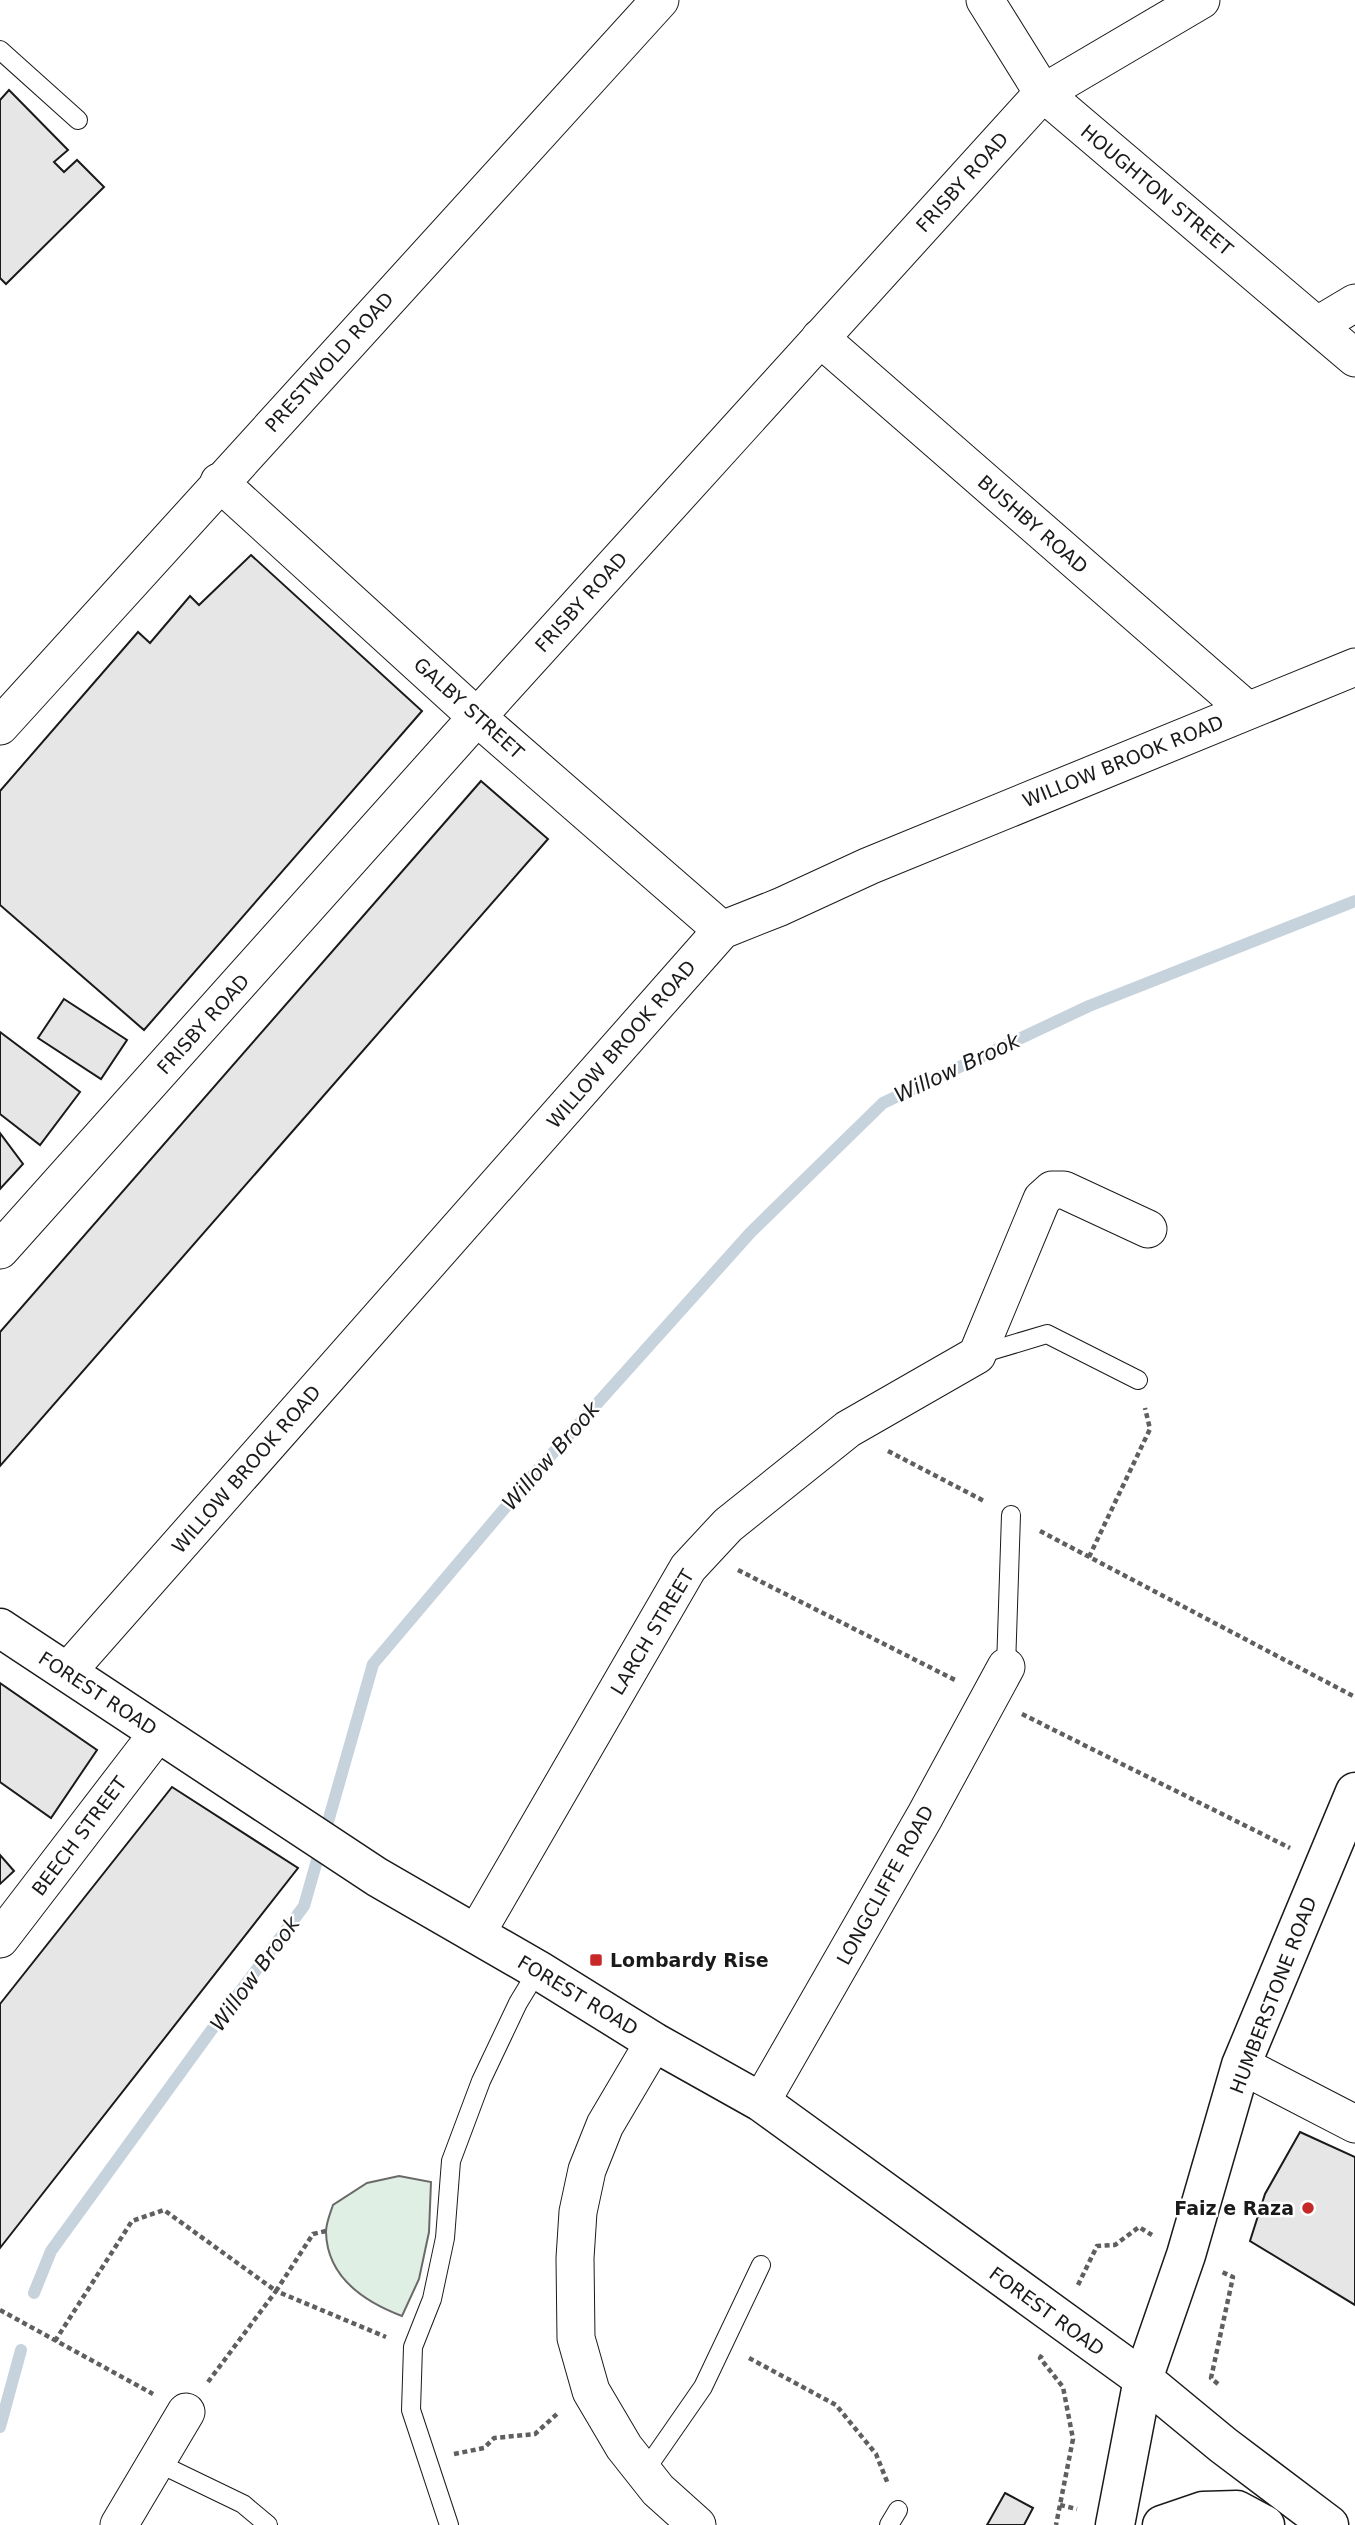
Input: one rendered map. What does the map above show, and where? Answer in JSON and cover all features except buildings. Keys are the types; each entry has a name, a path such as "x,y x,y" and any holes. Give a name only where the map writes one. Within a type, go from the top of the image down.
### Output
{"street":[{"name":"PRESTWOLD ROAD","path":"0,726 660,0"},
{"name":"HOUGHTON STREET","path":"985,0 1043,93 1355,358"},
{"name":"FRISBY ROAD","path":"0,1250 477,717 1043,93 1201,0"},
{"path":"1318,325 1355,303"},
{"name":"BUSHBY ROAD","path":"820,338 1247,710"},
{"name":"GALBY STREET","path":"219,482 477,717 722,930"},
{"name":"WILLOW BROOK ROAD","path":"66,1672 722,930 869,866 1355,667"},
{"path":"977,1355 1042,1199 1052,1190 1064,1190 1148,1229"},
{"name":"LARCH STREET","path":"476,1934 688,1568 728,1525 848,1429 977,1355"},
{"name":"FOREST ROAD","path":"0,1628 377,1877 538,1970 654,2042 761,2102 1143,2379 1223,2445 1329,2525"},
{"name":"LONGCLIFFE ROAD","path":"761,2102 925,1816 1006,1667"},
{"name":"BEECH STREET","path":"0,1939 158,1732"},
{"name":"HUMBERSTONE ROAD","path":"1115,2525 1143,2379 1186,2255 1241,2065 1355,1792"},
{"path":"654,2042 606,2125 587,2170 578,2212 575,2258 576,2338 591,2391 624,2446 659,2490 697,2525"},
{"path":"1241,2065 1355,2124"},
{"path":"119,2525 186,2412"},
{"path":"1162,2525 1203,2511 1237,2510 1265,2525"}],"lane":[{"path":"0,50 78,120"},
{"path":"977,1355 1046,1334 1138,1380"},
{"path":"1006,1667 1011,1515"},
{"path":"449,2525 411,2410 413,2347 432,2299 445,2238 451,2161 481,2081 517,2003 538,1970"},
{"path":"644,2472 703,2387 761,2265"},
{"path":"156,2462 243,2504 268,2525"}],"path":[{"path":"1089,1557 1150,1429 1138,1380"},
{"path":"848,1429 1355,1697"},
{"path":"55,2341 131,2221 164,2210 276,2291 356,2327 413,2347"},
{"path":"0,2310 186,2412 276,2291 313,2234 326,2231"},
{"path":"1056,2525 1073,2440 1063,2387 1040,2358 1060,2320"},
{"path":"723,2345 836,2405 876,2454 893,2518"},
{"path":"426,2459 484,2448 494,2438 535,2434 554,2416 591,2391"}],"green space":[{"path":"399,2176 431,2182 429,2232 419,2279 402,2316 375,2303 350,2286 333,2262 326,2232 333,2205 367,2183"}],"waterway":[{"name":"Willow Brook","path":"34,2293 51,2251 304,1906 373,1664 526,1483 751,1232 883,1103 1089,1006 1355,901"},
{"name":"Willow Brook","path":"0,2427 21,2350"}],"place":[{"name":"Lombardy Rise","path":"596,1960"},
{"name":"Faiz e Raza","path":"1308,2208"}]}
